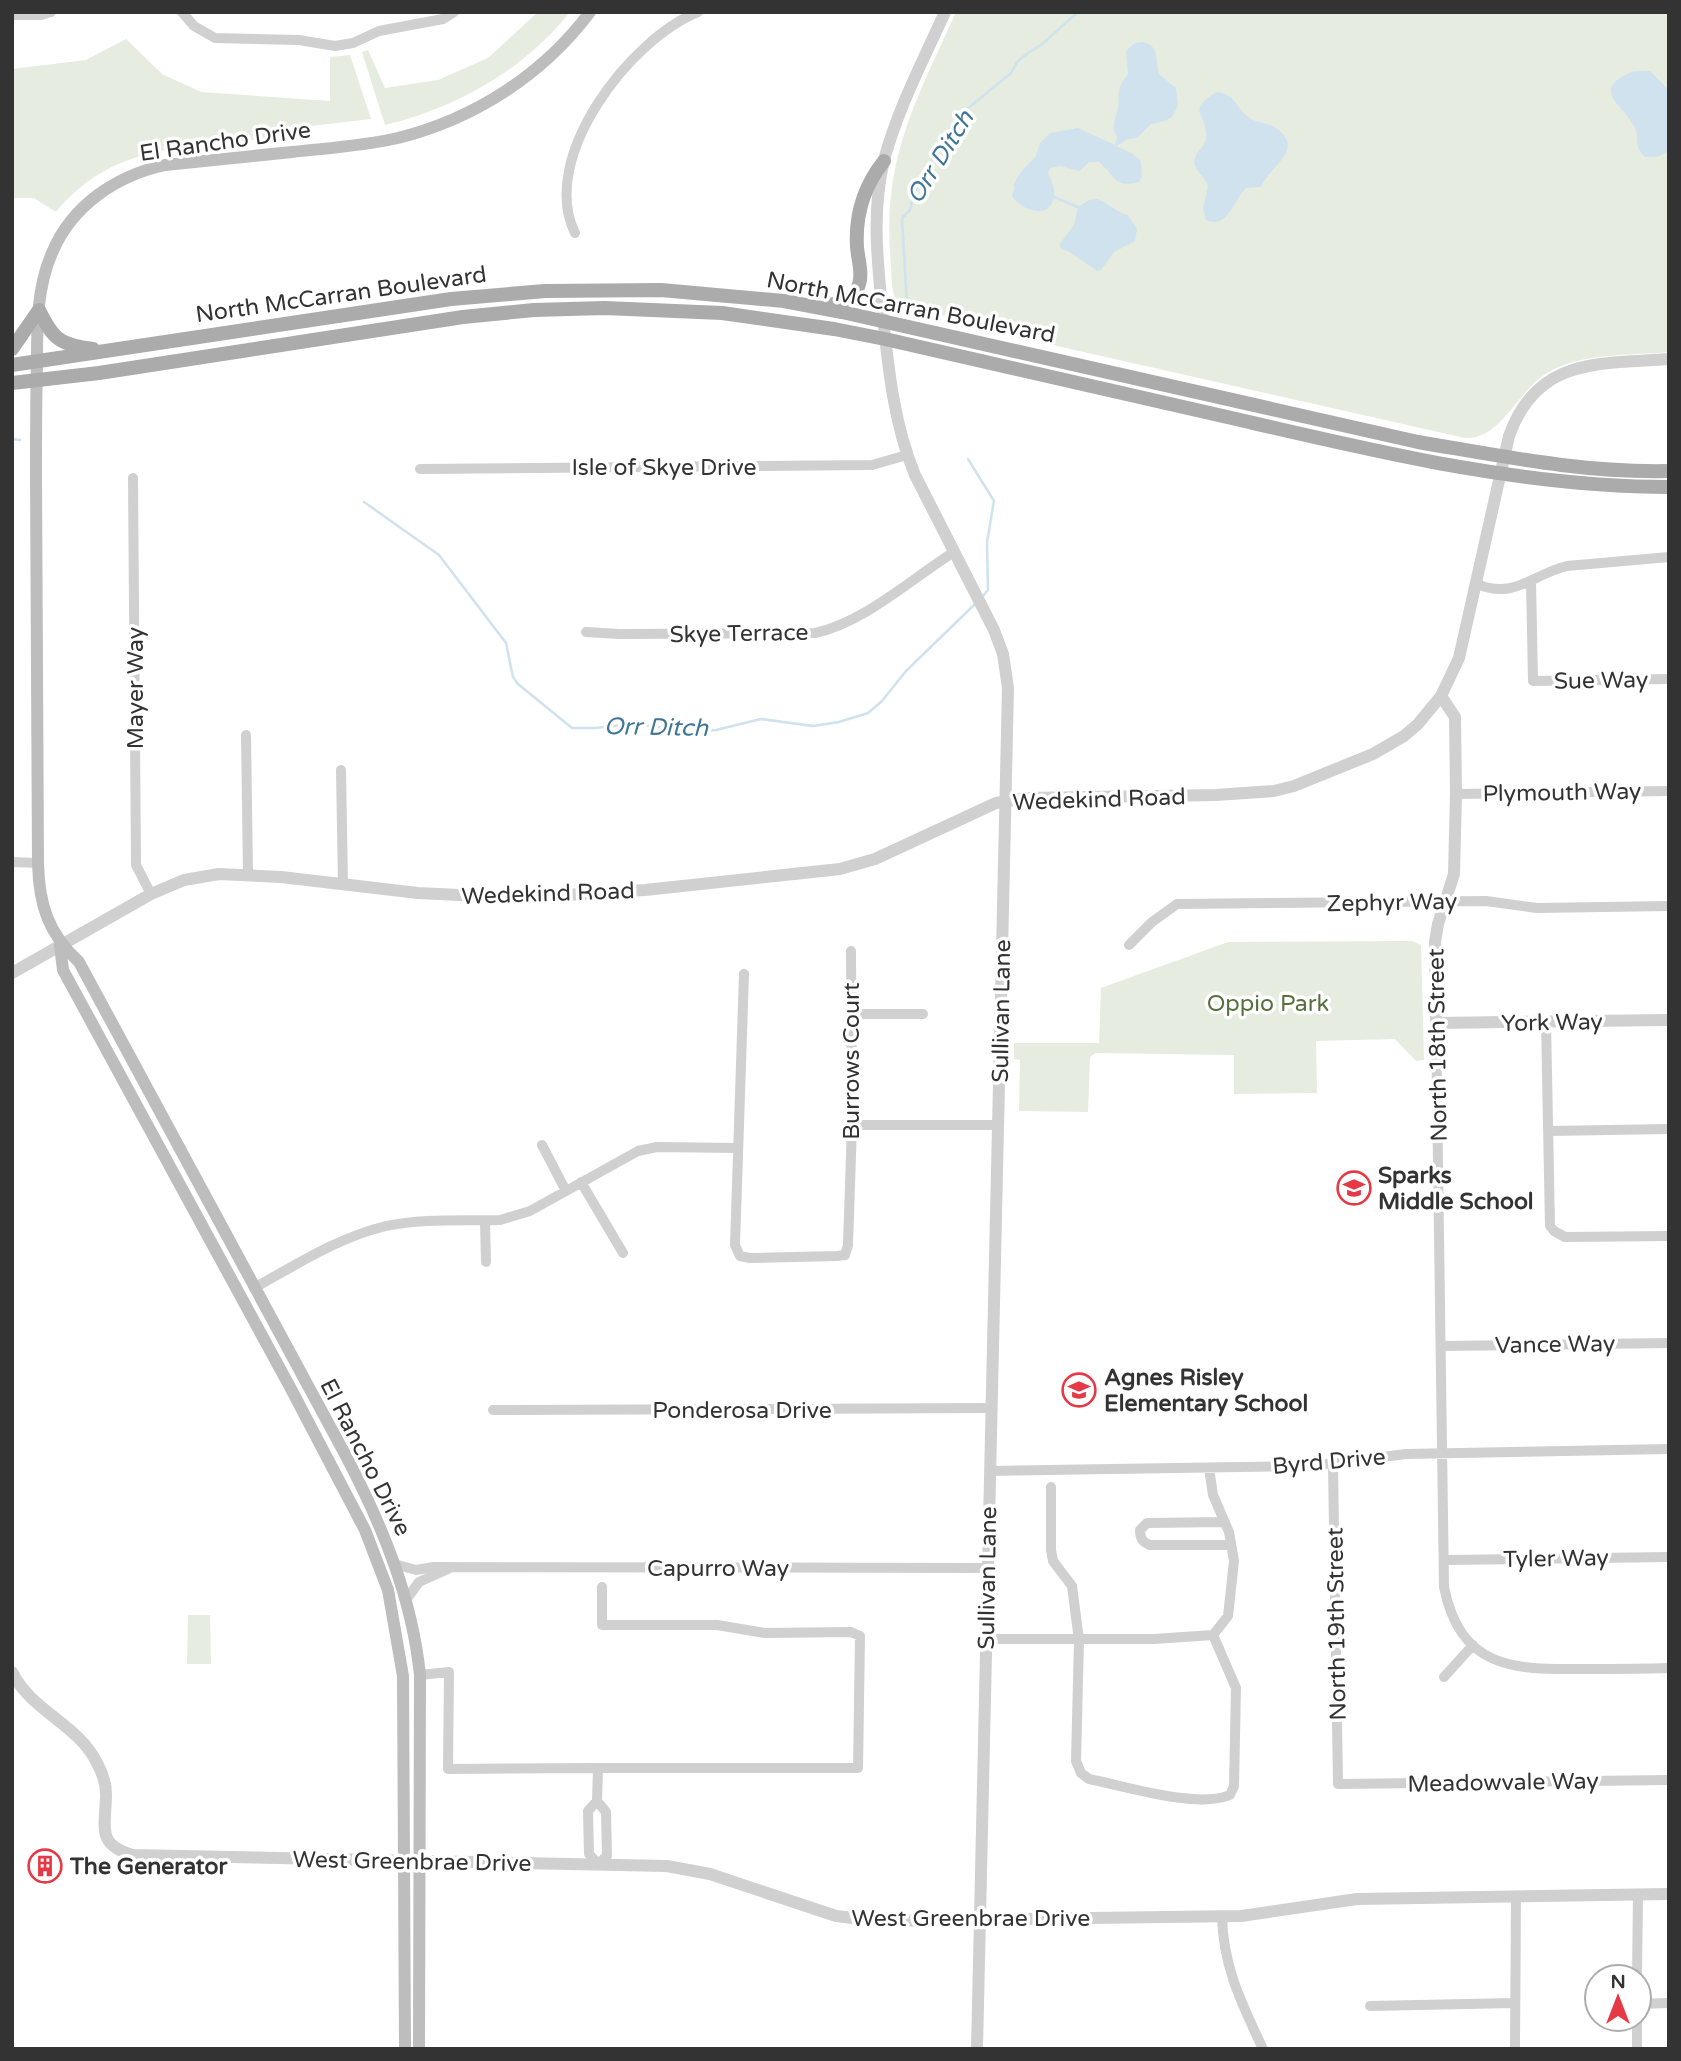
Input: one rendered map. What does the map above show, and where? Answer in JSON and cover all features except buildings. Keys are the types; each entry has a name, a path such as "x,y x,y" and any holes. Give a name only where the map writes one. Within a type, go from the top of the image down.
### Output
{"main road":[{"name":"El Rancho Drive","path":"405,2049 403,1676 388,1590 365,1530 297,1399 63,970 61,945 43,905 38,863 36,379 39,310 45,270 61,235 85,206 114,183 147,169 373,143 425,130 476,108 522,80 564,44 590,12"},
{"path":"822,308 849,298 858,288 860,276 856,231 859,211 871,180 884,161"},
{"name":"North McCarran Boulevard","path":"12,365 451,299 545,291 661,290 784,301 884,320 1418,442 1504,458 1612,471 1669,471"},
{"name":"North McCarran Boulevard","path":"12,383 99,373 463,317 534,310 605,308 722,313 834,328 1308,436 1500,475 1588,484 1669,487"},
{"path":"12,349 39,310 52,332 65,344 111,351"},
{"name":"El Rancho Drive","path":"61,945 79,962 369,1501 406,1601 420,1675 419,2049"},
{"path":"388,1590 396,1595 405,1619 412,1626"}],"street":[{"path":"12,15 41,15 51,12"},
{"path":"182,12 194,26 215,38 299,40 335,46 353,43 379,31 443,19 454,12"},
{"path":"575,233 567,217 568,186 578,143 592,113 612,83 657,36 698,12"},
{"name":"Sullivan Lane","path":"942,13 903,103 884,161 878,187 875,222 893,399 907,455 994,630 1007,670 977,2049"},
{"name":"Wedekind Road","path":"12,973 151,894 184,880 219,874 248,874 476,898 570,897 841,869 875,859 987,807 1025,798 1216,795 1274,791 1294,786 1389,746 1418,724 1441,696 1459,658 1504,458 1521,408 1551,378 1587,366 1669,359"},
{"name":"Isle of Skye Drive","path":"419,469 872,465 907,455"},
{"name":"Mayer Way","path":"134,478 136,865 151,894"},
{"name":"Skye Terrace","path":"586,632 647,634 822,631 859,615 954,552"},
{"path":"1477,584 1495,590 1507,590 1553,569 1567,566 1669,557"},
{"name":"Sue Way","path":"1531,581 1533,681 1669,679"},
{"name":"North 18th Street","path":"1441,696 1455,717 1456,794 1454,874 1444,901 1435,942 1444,1587 1450,1609 1460,1629 1474,1645"},
{"path":"246,735 248,874"},
{"path":"341,771 343,885"},
{"name":"Plymouth Way","path":"1456,794 1669,791"},
{"path":"12,862 38,863"},
{"name":"Zephyr Way","path":"1129,945 1152,922 1177,904 1444,901 1502,902 1537,908 1669,906"},
{"name":"Burrows Court","path":"737,1148 736,1245 740,1256 845,1255 848,1245 852,1125 851,951"},
{"path":"254,1288 334,1245 367,1231 405,1223 485,1221 514,1217 530,1211 630,1154 649,1148 737,1148 744,974"},
{"path":"852,1014 923,1014"},
{"name":"York Way","path":"1436,1023 1669,1020"},
{"path":"1546,1022 1549,1220 1554,1231 1565,1237 1669,1236"},
{"path":"852,1125 999,1125"},
{"path":"1548,1131 1669,1129"},
{"path":"542,1145 566,1191"},
{"path":"581,1182 623,1253"},
{"path":"485,1221 486,1262"},
{"name":"Vance Way","path":"1441,1346 1669,1343"},
{"name":"Ponderosa Drive","path":"493,1410 991,1408"},
{"name":"Byrd Drive","path":"990,1471 1333,1464 1406,1454 1669,1450"},
{"name":"North 19th Street","path":"1333,1464 1338,1784"},
{"path":"986,1639 1154,1639 1213,1635 1228,1616 1231,1606 1234,1561 1225,1522 1215,1501 1209,1468"},
{"path":"1051,1488 1053,1561 1072,1586 1079,1640 1076,1761 1081,1773 1089,1779 1173,1796 1206,1800 1230,1795 1234,1786 1236,1688 1213,1635"},
{"path":"1225,1522 1147,1523 1140,1530 1140,1535 1142,1540 1150,1545 1231,1545"},
{"name":"Tyler Way","path":"1444,1560 1669,1556"},
{"name":"Capurro Way","path":"394,1564 416,1570 434,1567 987,1568"},
{"name":"Capurro Way","path":"406,1601 419,1582 449,1568"},
{"path":"420,1675 449,1672 448,1769 858,1768 860,1636 851,1632 765,1633 718,1625 602,1625 602,1587"},
{"path":"1444,1676 1474,1645 1497,1661 1524,1669 1669,1668"},
{"name":"West Greenbrae Drive","path":"12,1672 24,1692 73,1732 92,1753 99,1766 106,1793 104,1830 114,1848 133,1855 654,1865 690,1869 814,1910 879,1922 1222,1916 1271,1913 1357,1899 1669,1894"},
{"path":"597,1801 606,1812 607,1856 597,1864 589,1854 588,1811 597,1801 598,1768"},
{"name":"Meadowvale Way","path":"1338,1784 1669,1780"},
{"path":"1637,1963 1638,1895"},
{"path":"1515,2049 1516,1896"},
{"path":"1222,1916 1222,1938 1232,1983 1263,2049"},
{"path":"1370,2006 1515,2003"}],"green space":[{"path":"538,12 570,12 532,52 487,84 437,108 385,125 362,52 368,50 385,88 438,80 488,58"},
{"path":"956,12 1669,12 1669,352 1590,358 1561,366 1537,381 1489,431 1465,438 1057,346 1029,335 901,306 892,287 889,228 896,163 915,105"},
{"path":"126,39 162,74 201,92 330,101 330,57 350,55 371,119 276,130 263,139 150,153 101,173 78,190 56,212 34,198 12,198 12,69 86,60"},
{"name":"Oppio Park","path":"1412,941 1421,945 1424,1060 1416,1061 1395,1039 1316,1041 1317,1093 1234,1094 1234,1055 1096,1053 1090,1057 1088,1112 1019,1111 1020,1060 1014,1059 1014,1043 1099,1043 1101,988 1228,942"},
{"path":"188,1615 210,1615 211,1664 187,1664"}],"water":[{"path":"1142,42 1152,46 1159,74 1176,88 1178,106 1172,117 1151,124 1137,138 1128,139 1116,146 1141,161 1142,177 1139,182 1124,184 1116,180 1099,162 1089,162 1080,171 1060,166 1050,168 1048,173 1054,192 1052,203 1042,211 1022,206 1012,196 1013,186 1020,173 1036,156 1040,143 1050,133 1078,128 1115,145 1117,137 1114,125 1119,90 1128,74 1126,51 1135,43"},
{"path":"1634,71 1650,71 1669,90 1669,152 1656,157 1645,157 1641,152 1634,126 1617,104 1611,91 1620,78"},
{"path":"1217,92 1231,97 1249,118 1276,128 1285,136 1288,144 1283,158 1261,187 1246,188 1225,218 1214,222 1206,220 1203,208 1208,186 1194,162 1206,138 1200,108 1207,98"},
{"path":"1097,199 1128,215 1137,229 1135,241 1114,252 1101,270 1097,271 1061,249 1059,245 1074,225 1078,207 1089,200"}],"waterway":[{"name":"Orr Ditch","path":"907,305 902,218 910,210 914,194 928,165 943,147 961,114 1011,73 1017,62 1078,12"},
{"path":"1054,197 1078,207"},
{"name":"Orr Ditch","path":"12,439 20,440"},
{"name":"Orr Ditch","path":"968,459 994,501 987,542 988,590 983,596"},
{"name":"Orr Ditch","path":"364,502 439,555 506,643 513,677 518,684 572,728 632,724 697,732 761,719 813,726 839,722 868,713 882,701 906,671 976,603"}],"place":[{"name":"Sparks Middle School","path":"1354,1188"},
{"name":"Agnes Risley Elementary School","path":"1079,1390"},
{"name":"The Generator","path":"45,1866"}]}
